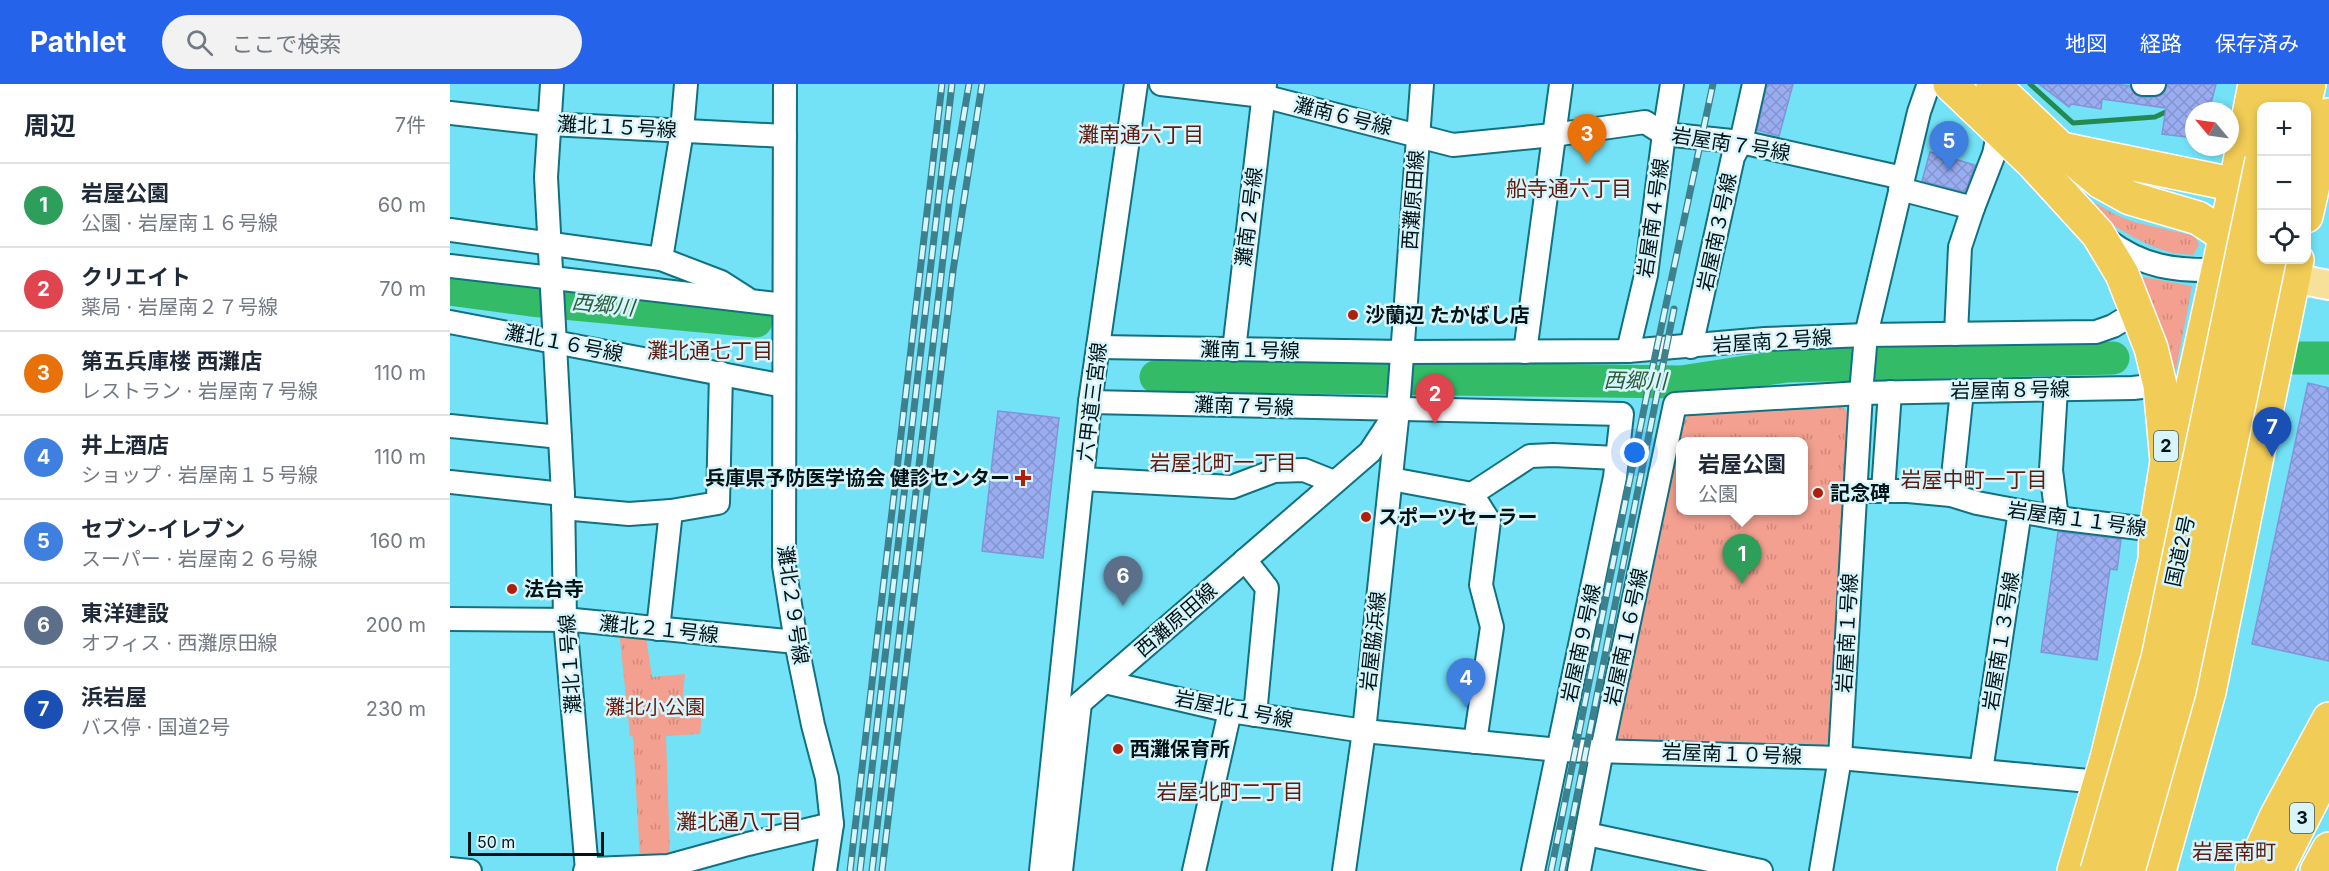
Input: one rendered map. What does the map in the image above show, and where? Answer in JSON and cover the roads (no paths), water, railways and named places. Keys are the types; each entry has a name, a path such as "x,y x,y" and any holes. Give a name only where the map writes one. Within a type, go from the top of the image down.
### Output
{"highway":[{"name":"国道2号","path":"2097,871 2158,658 2236,231 2249,188 2255,84"},
{"path":"2275,102 2279,84"},
{"path":"2305,102 2309,84"},
{"name":"国道2号","path":"1946,87 2000,129 2033,163 2098,234 2122,274 2151,348 2160,385 2167,460 2156,545"},
{"path":"2000,87 2061,149 2102,182 2130,198 2236,231"},
{"path":"2313,207 2327,132"},
{"path":"2061,149 2249,188"},
{"path":"2159,871 2209,692 2286,318 2281,267 2238,242 2236,231 2257,174"},
{"name":"国道2号","path":"2074,871 2103,770 2218,270 2236,231"},
{"name":"国道2号","path":"2128,871 2179,691 2281,267"},
{"path":"2252,871 2276,817 2329,719"},
{"name":"3","path":"2276,871 2329,765"},
{"path":"2103,770 2184,782"},
{"name":"3","path":"2301,871 2329,814"},
{"path":"2318,871 2329,849"}],"main road":[{"path":"2218,270 2281,267 2329,285"}],"street":[{"path":"551,279 546,177 552,84"},
{"path":"661,259 682,131 686,84"},
{"name":"灘北２９号線","path":"785,84 784,566 796,642 826,778 831,824 825,871"},
{"name":"六甲道三宮線","path":"1058,722 1090,402 1136,84"},
{"name":"灘南６号線","path":"1161,84 1264,90 1418,134"},
{"name":"西灘原田線","path":"1058,722 1370,452 1398,410 1422,84"},
{"path":"1525,352 1561,84"},
{"name":"岩屋南４号線","path":"1628,351 1646,275 1672,84"},
{"name":"岩屋南３号線","path":"1691,347 1733,157 1741,142 1754,84"},
{"path":"2143,84 2154,86 2154,84"},
{"path":"1866,335 1918,112 1927,89 2000,87 2000,129 1994,154 1960,247 1956,334"},
{"name":"灘南２号線","path":"1234,350 1264,90"},
{"name":"灘北１５号線","path":"450,113 550,124 785,136"},
{"name":"岩屋南７号線","path":"1418,134 1453,145 1553,135 1645,122 1664,134 1741,142 1902,183 1973,208"},
{"path":"450,230 661,259 721,282 750,301"},
{"path":"2098,234 2138,260 2187,271 2218,270"},
{"path":"450,266 784,304"},
{"name":"灘北１号線","path":"551,279 563,501 565,620 586,871"},
{"name":"岩屋南２号線","path":"1403,352 1628,351 1766,339 1866,335 2096,332 2113,326 2136,312"},
{"name":"灘北１６号線","path":"450,322 784,386"},
{"name":"岩屋南１号線","path":"1821,871 1840,758 1866,335"},
{"name":"灘南１号線","path":"1098,347 1403,352"},
{"path":"450,482 629,514 670,511 718,503 721,373"},
{"name":"岩屋南８号線","path":"1675,404 1861,393 2160,385"},
{"path":"2056,389 2051,470 2056,518"},
{"path":"1951,495 1962,391"},
{"path":"1883,491 1890,392"},
{"name":"灘南７号線","path":"1090,402 1622,414"},
{"name":"岩屋南１６号線","path":"1579,871 1602,750 1675,404"},
{"name":"岩屋脇浜線","path":"1344,871 1364,731 1398,410"},
{"name":"岩屋南９号線","path":"1533,871 1616,477 1622,414"},
{"path":"450,426 560,437"},
{"path":"1390,479 1472,494 1530,456 1617,458"},
{"path":"1082,479 1232,487 1274,471 1304,470 1334,482"},
{"name":"岩屋南１１号線","path":"1855,491 1951,495 1977,503 2056,518 2156,545"},
{"path":"1472,494 1489,521 1480,585 1492,627 1474,742"},
{"path":"658,629 670,511"},
{"name":"岩屋南１３号線","path":"1981,771 2020,511"},
{"path":"1245,560 1267,588 1255,714"},
{"name":"灘北２１号線","path":"450,619 565,620 796,642"},
{"name":"岩屋北１号線","path":"1104,682 1230,711 1364,731"},
{"path":"1062,871 1080,703"},
{"path":"1194,871 1230,711"},
{"path":"1041,871 1058,722"},
{"name":"岩屋南１０号線","path":"1364,731 1559,750 1840,758 1981,771 2103,770"},
{"path":"586,871 668,866 831,824"},
{"path":"1587,834 1761,871"},
{"path":"450,869 470,871"}],"waterway":[{"path":"2030,84 2073,123 2155,117 2170,110"},
{"name":"西郷川","path":"450,289 531,300 756,321"},
{"name":"西郷川","path":"1156,377 1681,382 1786,366 2113,358"},
{"name":"西郷川","path":"2295,358 2329,358"}],"railway":[{"path":"850,871 942,84"},
{"path":"860,871 952,84"},
{"path":"872,871 950,198 969,84"},
{"path":"882,871 953,271 982,84"},
{"path":"1551,871 1647,394 1713,84"},
{"path":"1562,871 1674,309"}],"place":[{"name":"第五兵庫楼 西灘店","path":"1587,164"},
{"name":"セブン-イレブン","path":"1949,171"},
{"name":"沙蘭辺 たかばし店","path":"1353,315"},
{"name":"クリエイト","path":"1435,424"},
{"name":"浜岩屋","path":"2272,457"},
{"name":"兵庫県予防医学協会 健診センター","path":"1023,478"},
{"name":"記念碑","path":"1818,493"},
{"name":"スポーツセーラー","path":"1366,517"},
{"name":"岩屋公園","path":"1742,584"},
{"name":"法台寺","path":"512,589"},
{"name":"東洋建設","path":"1123,606"},
{"name":"井上酒店","path":"1466,708"},
{"name":"西灘保育所","path":"1118,749"}],"district":[{"name":"灘南通六丁目","path":"1141,135"},
{"name":"船寺通六丁目","path":"1569,189"},
{"name":"灘北通七丁目","path":"710,351"},
{"name":"岩屋北町一丁目","path":"1223,463"},
{"name":"岩屋中町一丁目","path":"1974,480"},
{"name":"岩屋北町二丁目","path":"1230,792"},
{"name":"灘北通八丁目","path":"739,822"},
{"name":"岩屋南町","path":"2234,852"}],"park label":[{"name":"灘北小公園","path":"655,707"}]}
